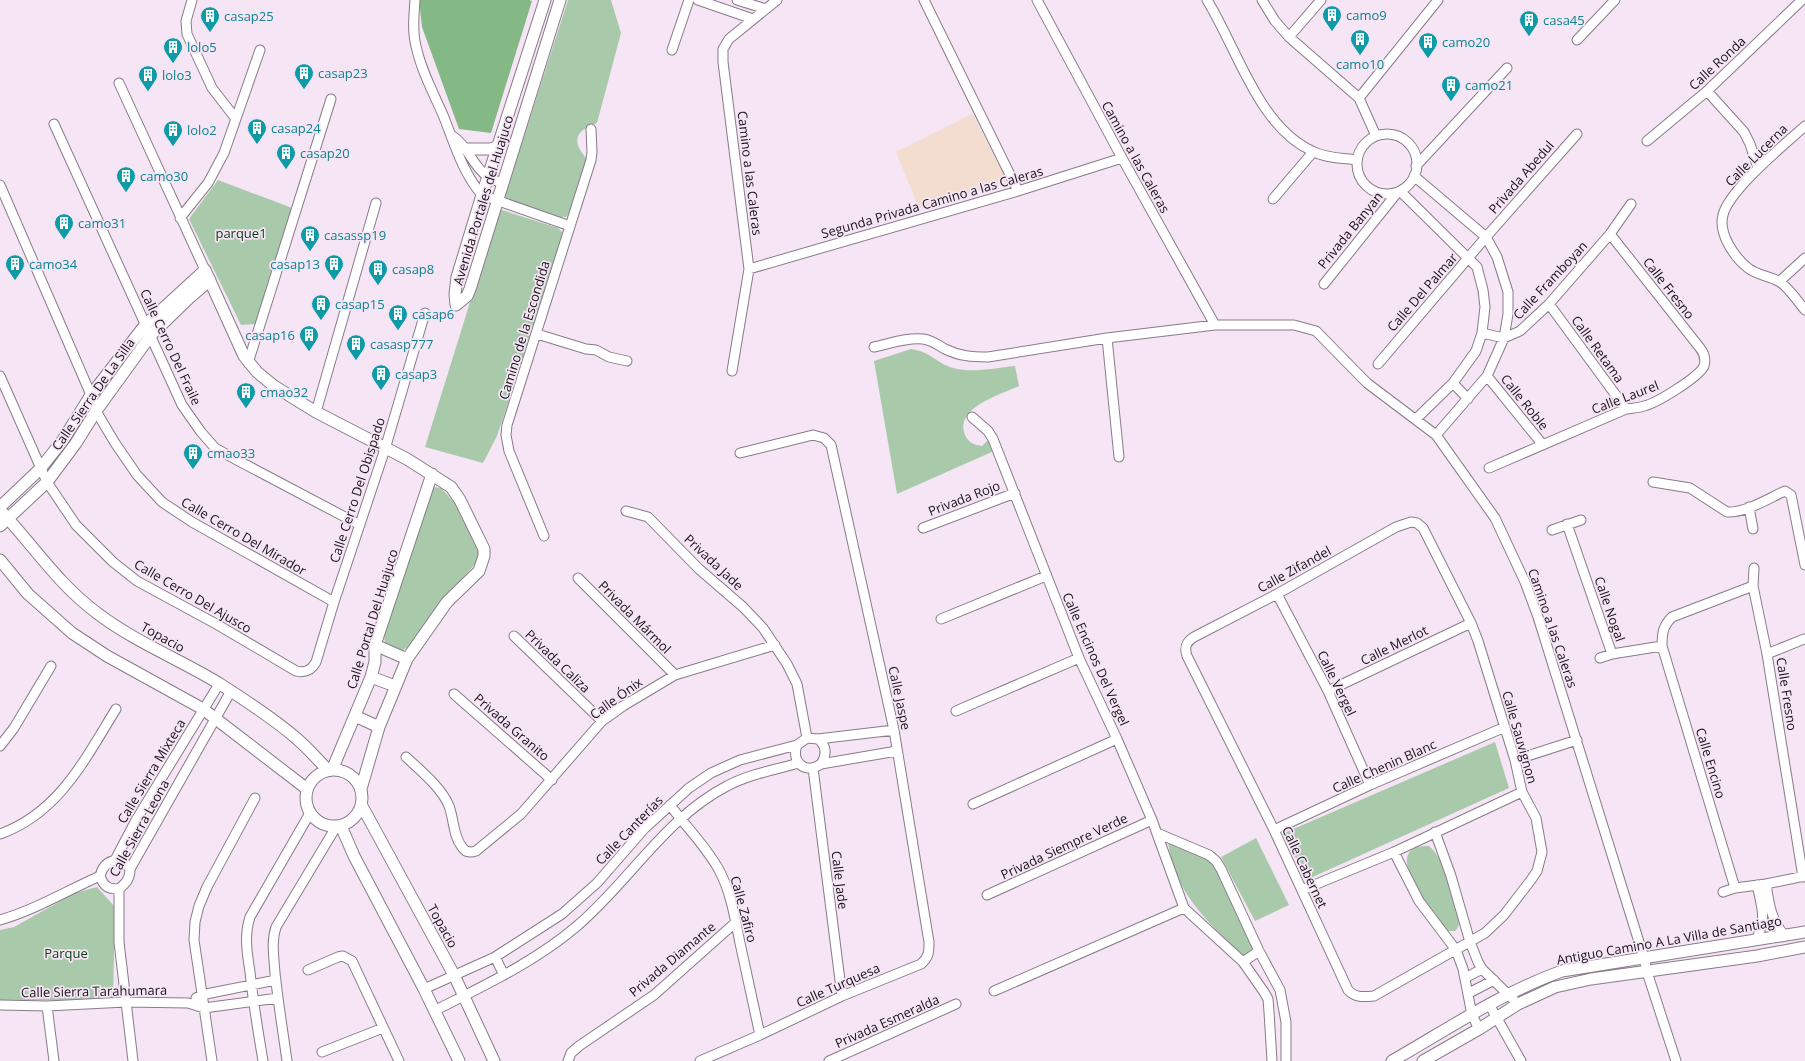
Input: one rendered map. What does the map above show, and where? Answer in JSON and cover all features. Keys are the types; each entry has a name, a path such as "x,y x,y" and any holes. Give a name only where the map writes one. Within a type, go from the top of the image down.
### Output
{"street":[{"path":"192,0 186,21 187,34 212,88 236,119"},
{"path":"415,0 415,45 420,62 467,173 475,187 482,195 570,226"},
{"name":"Avenida Portales del Huajuco","path":"544,0 457,277 455,294 456,305 467,296 470,289 560,0"},
{"path":"672,50 689,0"},
{"path":"698,0 752,19"},
{"path":"737,0 766,9"},
{"name":"Camino a las Caleras","path":"732,371 749,269 723,62 724,49 729,39 777,0"},
{"path":"924,0 1018,190"},
{"name":"Camino a las Caleras","path":"1037,0 1122,158 1215,325"},
{"path":"1207,0 1245,74 1275,122 1283,132 1313,152 1326,156 1357,160"},
{"path":"1262,0 1275,21 1289,37 1359,98 1376,136"},
{"path":"1289,37 1322,0"},
{"path":"1359,98 1438,0"},
{"path":"1577,40 1615,0"},
{"name":"Calle Ronda","path":"1647,141 1706,91 1802,0"},
{"path":"180,218 208,183 217,168 260,50"},
{"path":"1416,166 1506,68"},
{"path":"119,83 248,363 274,386 316,412 432,474 451,487 460,500 481,541 484,556 478,572 447,602 407,659 379,727 361,789"},
{"path":"1706,91 1744,132 1750,144 1758,168"},
{"path":"248,363 331,98"},
{"name":"Calle Cerro Del Fraile","path":"54,124 182,405 201,432 215,448 360,525"},
{"name":"Calle Lucerna","path":"1780,281 1766,277 1749,268 1737,258 1723,229 1722,216 1726,204 1758,168 1805,126"},
{"name":"Camino de la Escondida","path":"544,536 509,451 506,435 507,425 591,160 591,129"},
{"path":"1386,134 1396,135 1405,140 1412,147 1416,157 1416,166 1414,176 1408,185 1398,192 1387,194 1377,193 1368,188 1359,175 1357,160 1363,145 1376,136 1386,134"},
{"name":"Privada Abedul","path":"1486,237 1577,134"},
{"path":"451,135 460,140 478,167 489,178 502,183"},
{"path":"467,149 491,150 499,146"},
{"path":"1273,199 1313,152"},
{"name":"Segunda Privada Camino a las Caleras","path":"749,269 1122,158"},
{"path":"1414,176 1486,237 1497,258 1508,292 1508,314 1504,338 1487,376 1436,435"},
{"name":"Calle Cerro Del Mirador","path":"0,186 91,395 96,411 137,475 162,502 192,522 334,602"},
{"path":"1398,192 1477,267 1483,290 1485,307 1482,333 1476,351 1453,383 1416,419"},
{"name":"Privada Banyan","path":"1324,284 1398,192"},
{"path":"316,412 376,203"},
{"name":"Calle Framboyan","path":"1504,338 1520,331 1548,304 1610,234 1631,204"},
{"name":"Calle Fresno","path":"1610,234 1700,348 1705,360"},
{"name":"Calle Del Palmar","path":"1378,364 1486,237"},
{"path":"1805,258 1780,281 1805,310"},
{"name":"Calle Sierra De La Silla","path":"0,509 40,469 63,440 91,395 145,324 208,275"},
{"name":"Calle Sierra De La Silla","path":"4,522 47,482 151,335 189,298 208,275"},
{"name":"Calle Retama","path":"1548,304 1626,409"},
{"name":"Calle Cerro Del Obispado","path":"308,671 313,668 316,662 334,602 385,449 425,313"},
{"name":"Camino a las Caleras","path":"874,347 912,339 923,339 934,342 958,354 971,357 988,357 1107,338 1215,325 1294,325 1316,331 1367,383 1436,435 1495,518 1525,582 1538,617 1577,740 1647,972 1676,1061"},
{"path":"1482,333 1504,338"},
{"path":"537,334 586,349 596,350 609,357 627,362"},
{"path":"1107,338 1119,457"},
{"name":"Calle Laurel","path":"1489,468 1626,409 1645,406 1672,392 1700,371 1705,360"},
{"name":"Calle Cerro Del Ajusco","path":"0,376 47,482 76,525 113,562 138,582 218,625 296,671 308,671"},
{"name":"Calle Roble","path":"1487,376 1543,445"},
{"path":"1453,383 1468,399"},
{"name":"Calle Encinos Del Vergel","path":"972,417 988,431 993,439 1079,658 1117,739 1152,820 1184,908 1243,962 1268,999 1272,1061"},
{"name":"Calle Jaspe","path":"740,453 813,435 824,438 831,445 894,730 929,942 927,959"},
{"name":"Calle Portal Del Huajuco","path":"330,770 355,716 370,678 375,662 375,645 432,474"},
{"path":"1653,482 1690,488 1727,512 1733,512 1750,507 1785,491 1788,492 1791,495 1805,565"},
{"name":"Privada Rojo","path":"923,528 1015,493"},
{"path":"1750,507 1753,529"},
{"name":"Topacio","path":"0,509 4,522 73,594 97,614 141,641 231,691 296,738 330,770"},
{"name":"Privada Jade","path":"626,511 648,517 699,569 743,607 763,628 775,644"},
{"path":"1552,530 1581,520"},
{"name":"Calle Zifandel","path":"1185,645 1194,637 1277,594 1396,527 1411,522 1418,523"},
{"name":"Calle Sauvignon","path":"1418,523 1423,528 1471,623 1484,658 1515,760 1522,792 1536,818 1542,852 1541,860 1531,880 1499,920 1485,933 1456,950"},
{"name":"Calle Nogal","path":"1567,524 1612,654 1662,646"},
{"path":"0,560 28,594 72,633 107,656 203,710 307,789"},
{"name":"Calle Fresno","path":"1754,568 1753,586 1767,654 1804,876"},
{"path":"941,619 1046,576"},
{"name":"Privada Mármol","path":"578,578 675,675"},
{"path":"1662,646 1664,627 1672,617 1753,586"},
{"name":"Calle Vergel","path":"1277,594 1328,691 1370,785"},
{"name":"Calle Merlot","path":"1328,691 1471,623"},
{"name":"Privada Caliza","path":"514,636 602,722"},
{"path":"1767,654 1804,639"},
{"path":"775,644 797,684 808,738 818,739 894,730"},
{"name":"Calle Ónix","path":"406,757 430,780 445,798 449,806 458,842 463,849 468,852 480,849 521,814 602,722 623,706 675,675 775,644"},
{"path":"375,645 407,659"},
{"name":"Calle Cabernet","path":"1185,645 1187,656 1274,830 1348,990 1352,994 1364,997 1374,996 1456,950"},
{"name":"Calle Encino","path":"1662,646 1735,888"},
{"path":"1600,658 1612,654"},
{"path":"956,711 1079,658"},
{"path":"0,746 14,728 51,666"},
{"path":"370,678 395,686"},
{"name":"Calle Sierra Mixteca","path":"0,920 25,912 65,891 100,876 101,870 108,862 116,860 136,820 219,684"},
{"name":"Calle Sierra Leona","path":"133,1061 119,942 119,889 127,883 130,875 130,869 231,691"},
{"name":"Privada Granito","path":"454,694 552,780"},
{"path":"0,834 13,830 54,801 83,763 116,709"},
{"path":"355,716 379,727"},
{"name":"Calle Chenin Blanc","path":"1274,830 1370,785 1505,727"},
{"name":"Calle Canterías","path":"424,989 495,957 531,936 562,914 597,883 644,829 689,788 711,773 740,760 797,745 808,738"},
{"name":"Calle Jade","path":"818,739 825,749 825,757 817,766 842,996"},
{"path":"973,804 1117,739"},
{"path":"1515,760 1577,740"},
{"path":"797,745 795,751 796,758 803,766 817,766 897,751"},
{"path":"178,753 192,761"},
{"path":"434,1011 504,975 540,953 577,927 606,899 680,818 726,786 748,776 799,763"},
{"path":"330,770 342,771 350,775 357,781 363,798 362,806 357,815 350,822 339,826 326,826 316,821 306,805 307,789 312,781 319,774 330,770"},
{"path":"1302,890 1394,852 1522,792"},
{"path":"212,1061 194,940 195,922 199,906 207,887 255,798"},
{"name":"Calle Zafiro","path":"670,805 703,844 726,886 736,922 760,1035"},
{"name":"Topacio","path":"362,806 454,975 494,1061"},
{"path":"263,1061 253,1001 246,939 250,917 310,813"},
{"name":"Privada Siempre Verde","path":"987,895 1152,820"},
{"path":"287,1061 272,945 276,927 339,826"},
{"path":"339,826 424,989 459,1061"},
{"path":"1435,832 1451,876 1470,942 1482,969 1518,1004"},
{"path":"1157,833 1209,855 1216,861 1259,951 1280,990 1284,1004 1286,1061"},
{"path":"1394,852 1419,901 1456,950 1469,993 1472,1015 1479,1029"},
{"path":"116,860 122,861 130,869"},
{"path":"100,876 103,885 107,888 119,889"},
{"path":"1723,892 1735,888 1761,885 1804,876"},
{"path":"1761,885 1776,926 1784,935"},
{"path":"1756,940 1762,926 1761,885"},
{"path":"994,991 1184,908"},
{"name":"Privada Diamante","path":"568,1060 580,1046 654,995 736,922"},
{"name":"Antiguo Camino A La Villa de Santiago","path":"1392,1061 1507,994 1529,983 1562,971 1805,932"},
{"path":"1423,1061 1479,1029 1518,1004 1555,987 1577,981 1647,972 1805,947"},
{"path":"1243,962 1259,951"},
{"path":"308,970 338,956 344,956 352,961 399,1061"},
{"path":"495,957 504,975"},
{"name":"Calle Turquesa","path":"700,1061 760,1035 842,996 920,964 927,959"},
{"path":"1465,978 1482,969"},
{"path":"188,1003 202,995 276,980"},
{"path":"1469,993 1494,980"},
{"name":"Calle Sierra Tarahumara","path":"0,1005 47,1006 126,1002 188,1003 204,1008 278,998"},
{"name":"Privada Esmeralda","path":"829,1061 956,1004"},
{"path":"1489,1004 1520,1061"},
{"path":"47,1006 54,1061"},
{"path":"322,1052 383,1028"}],"shaded area":[{"path":"972,114 1008,181 919,208 896,152"}],"green space":[{"path":"419,0 532,1 491,133 459,129 422,27"},
{"path":"568,0 611,0 621,33 597,123 584,129 578,137 577,142 579,147 587,159 569,213 566,217 560,217 507,199 505,195"},
{"name":"parque1","path":"218,180 292,208 255,324 241,325 189,219"},
{"path":"499,209 558,228 562,232 562,239 497,436 483,463 425,447"},
{"path":"911,349 928,354 945,365 958,369 982,370 1015,366 1019,386 992,397 967,415 964,423 964,432 969,441 973,444 982,446 987,441 990,441 994,451 897,494 874,361"},
{"path":"434,487 441,488 459,508 479,551 479,557 476,563 436,608 408,647 401,651 385,644 384,635 432,489"},
{"path":"1495,742 1509,788 1306,880 1284,833"},
{"path":"1256,838 1289,905 1255,921 1221,857"},
{"path":"1168,842 1206,858 1216,868 1253,947 1252,951 1246,956 1243,956 1195,906 1178,877"},
{"path":"1428,846 1439,858 1456,905 1459,923 1455,931 1447,931 1432,911 1422,897 1408,868 1407,857 1413,849"},
{"name":"Parque","path":"97,887 115,907 113,999 0,1001 0,930 14,927 75,893"}],"place":[{"name":"camo9","path":"1332,32"},
{"name":"casap25","path":"210,33"},
{"name":"casa45","path":"1529,37"},
{"name":"camo10","path":"1360,56"},
{"name":"camo20","path":"1428,59"},
{"name":"lolo5","path":"173,64"},
{"name":"casap23","path":"304,90"},
{"name":"lolo3","path":"148,92"},
{"name":"camo21","path":"1451,102"},
{"name":"casap24","path":"257,145"},
{"name":"lolo2","path":"173,147"},
{"name":"casap20","path":"286,170"},
{"name":"camo30","path":"126,193"},
{"name":"camo31","path":"64,240"},
{"name":"casassp19","path":"310,252"},
{"name":"camo34","path":"15,281"},
{"name":"casap13","path":"334,281"},
{"name":"casap8","path":"378,286"},
{"name":"casap15","path":"321,321"},
{"name":"casap6","path":"398,331"},
{"name":"casap16","path":"309,352"},
{"name":"casasp777","path":"356,361"},
{"name":"casap3","path":"381,391"},
{"name":"cmao32","path":"246,409"},
{"name":"cmao33","path":"193,470"}]}
